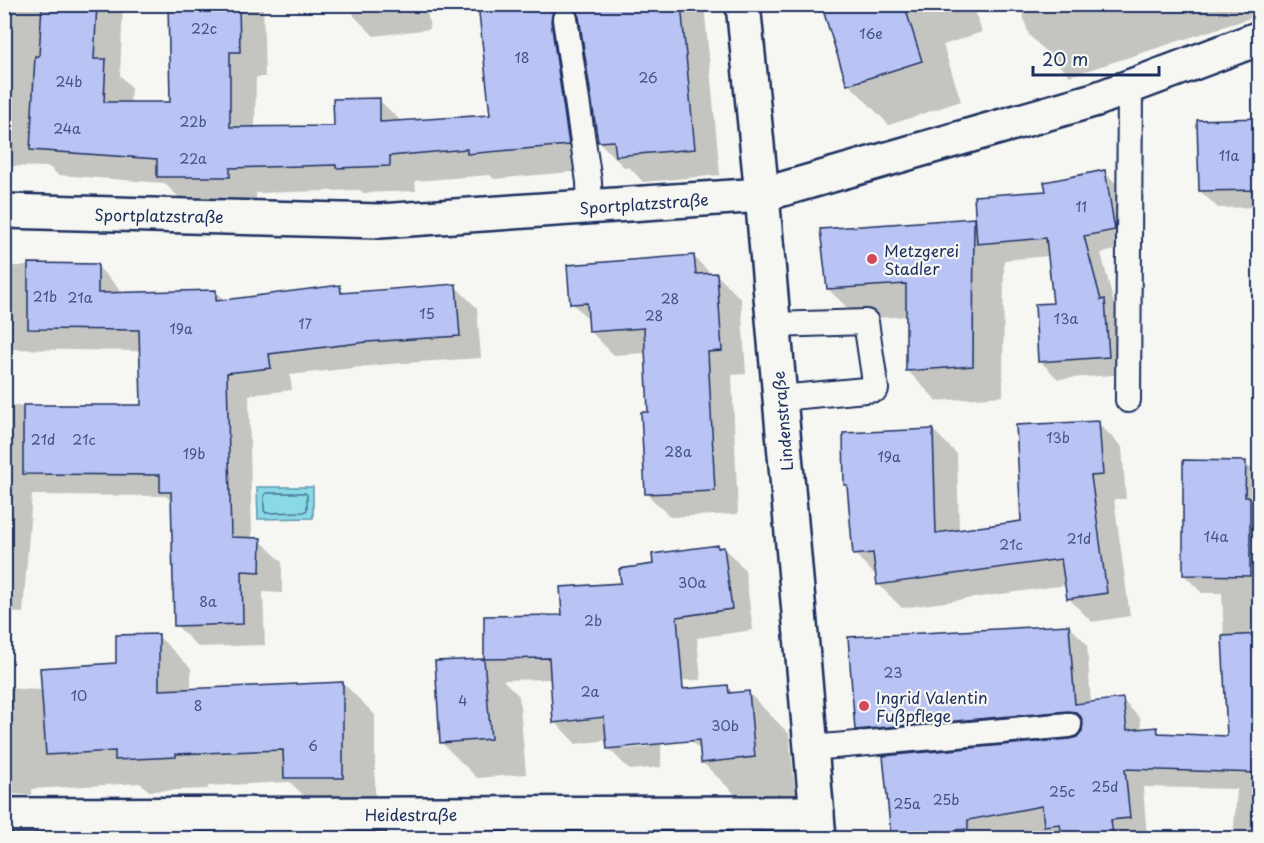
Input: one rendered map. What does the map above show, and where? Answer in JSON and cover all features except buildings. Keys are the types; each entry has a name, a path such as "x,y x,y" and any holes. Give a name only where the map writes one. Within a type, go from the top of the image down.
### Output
{"street":[{"name":"Lindenstraße","path":"743,4 818,826"},
{"name":"Sportplatzstraße","path":"4,211 380,221 762,195 1097,99 1260,38"},
{"name":"Heidestraße","path":"4,815 399,826 818,826"}],"lane":[{"path":"565,19 589,182 590,206"},
{"path":"1128,400 1130,86"},
{"path":"774,325 866,322 876,388 780,398"},
{"path":"812,748 1069,725"}],"water":[{"path":"257,487 313,487 313,518 258,519"}],"place":[{"name":"Metzgerei Stadler","path":"872,259"},
{"name":"Ingrid Valentin Fußpflege","path":"864,706"}]}
